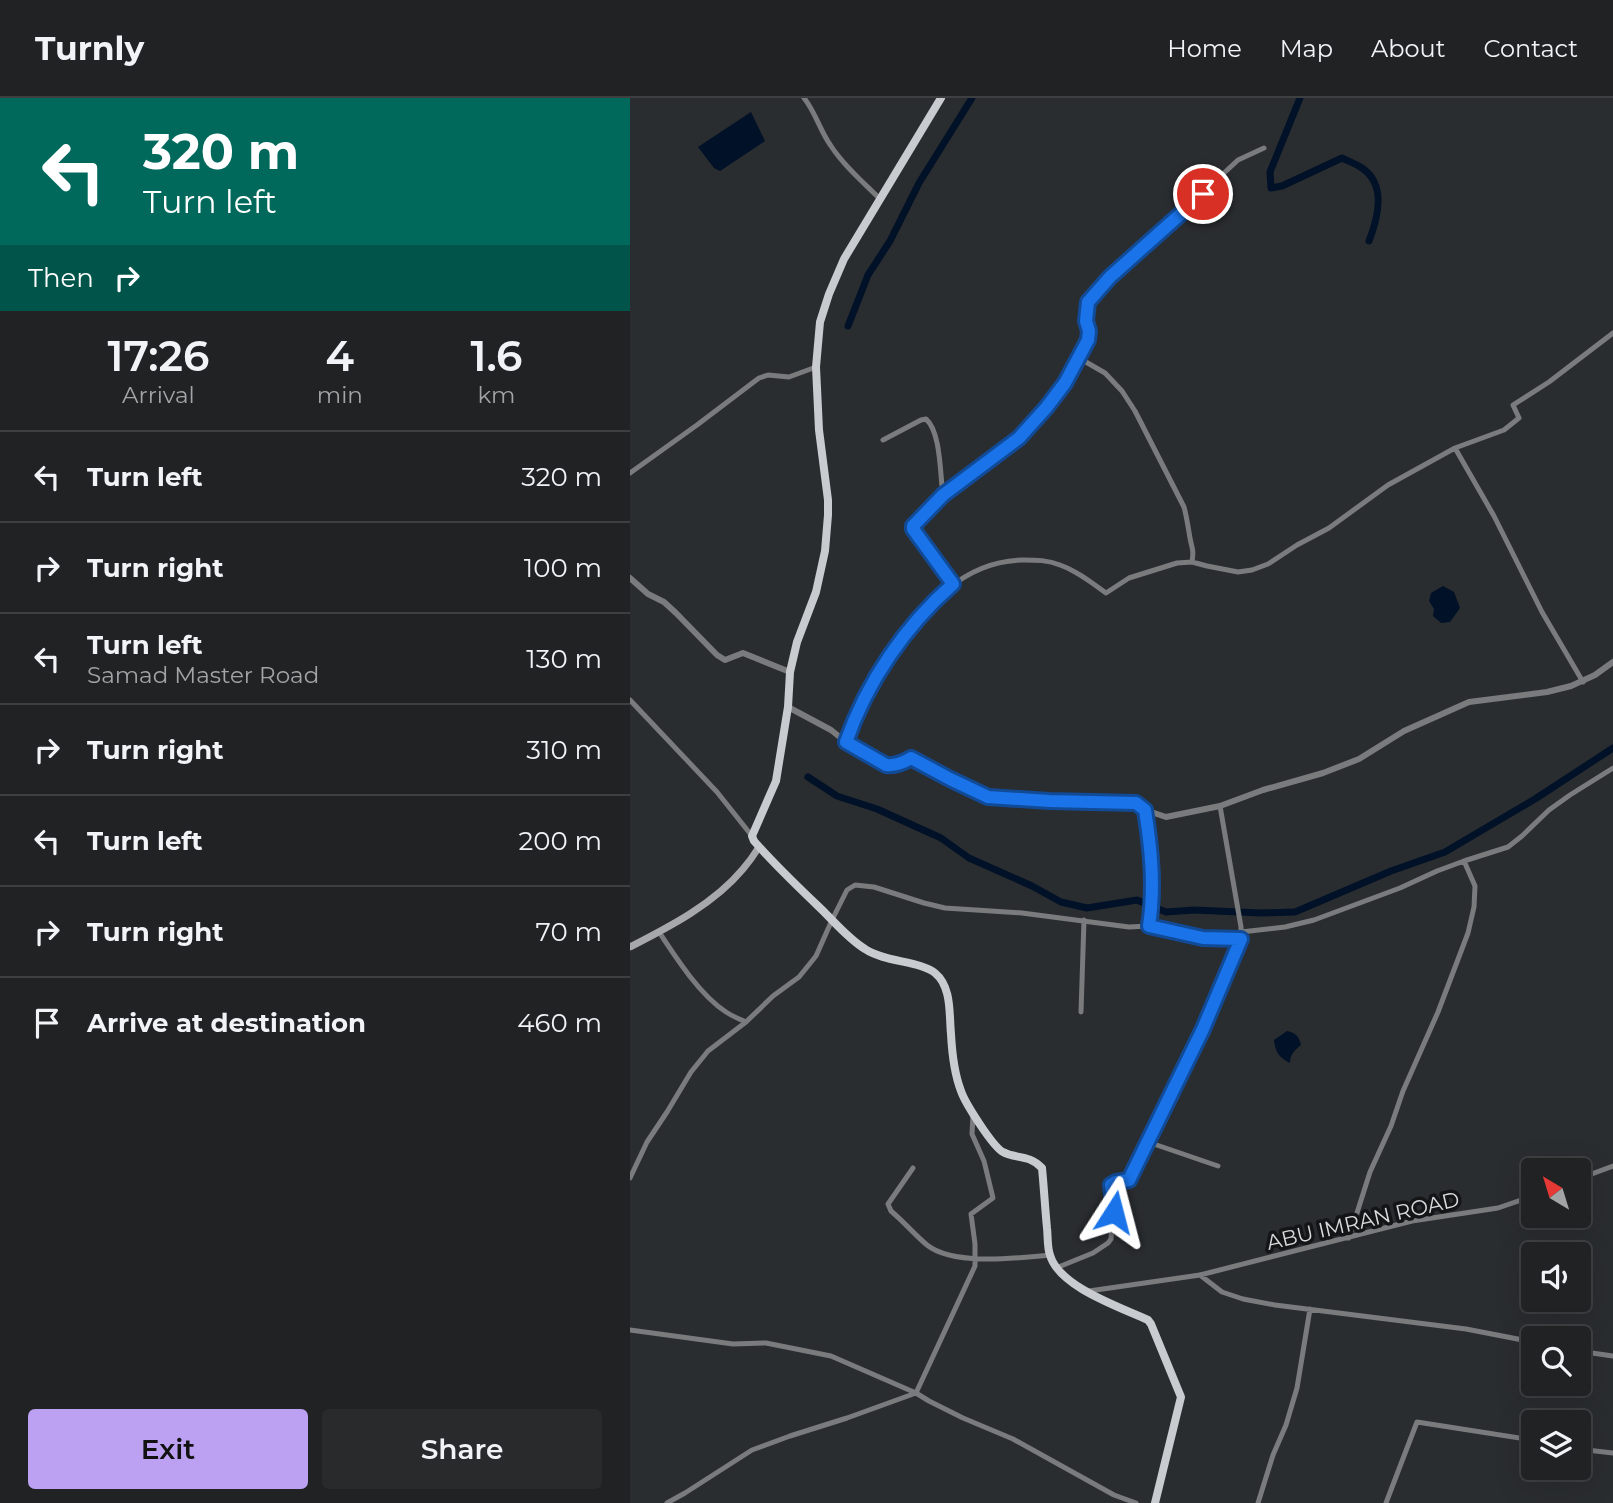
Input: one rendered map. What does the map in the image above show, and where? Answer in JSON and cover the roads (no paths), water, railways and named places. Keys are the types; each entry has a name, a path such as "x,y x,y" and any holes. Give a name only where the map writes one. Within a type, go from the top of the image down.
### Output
{"main road":[{"path":"941,98 844,259 820,322 816,367 819,430 828,515 825,551 816,592 797,642 790,672 788,707 776,781 752,836 759,847 864,949 876,955 927,968 936,974 943,983 948,1000 954,1064 961,1091 973,1115 1003,1153 1033,1161 1042,1168 1049,1255 1056,1268 1088,1292 1148,1320 1181,1397 1155,1503"},
{"path":"630,947 710,900 743,869 759,847"}],"street":[{"path":"804,98 830,145 880,199"},
{"path":"953,584 913,529 915,523 943,495 1019,438 1046,408 1080,358 1088,340 1088,302 1101,287 1238,160 1264,148"},
{"path":"846,742 870,687 914,623 961,578 986,566 1010,560 1040,560 1061,565 1106,593 1129,578 1177,563 1192,562 1238,572 1268,564 1329,528 1388,485 1455,448 1504,430 1520,418 1513,405 1549,382 1613,333"},
{"path":"1080,358 1105,373 1122,391 1135,411 1184,507 1194,550 1192,562"},
{"path":"630,473 759,378 768,375 789,377 816,367"},
{"path":"883,440 926,419 930,423 939,456 943,495"},
{"path":"1455,448 1494,516 1542,612 1583,682"},
{"path":"630,578 648,594 664,602 725,660 743,653 790,672"},
{"path":"788,707 831,730 886,765 901,764 911,758 988,797 1136,803 1145,810 1166,817 1220,806 1263,790 1323,773 1359,759 1404,731 1469,702 1547,692 1583,682 1613,662"},
{"path":"630,700 717,792 752,836"},
{"path":"630,1178 647,1142 691,1072 708,1051 746,1023 773,996 799,976 816,956 846,890 855,885 874,887 945,908 1022,913 1129,927 1149,926 1203,938 1285,927 1314,920 1437,871 1508,847 1549,810 1613,768"},
{"path":"1056,1268 1093,1253 1111,1239 1114,1212 1111,1185 1129,1180 1203,1029 1241,933 1220,806"},
{"path":"1145,810 1150,842 1152,899 1149,926"},
{"path":"1349,1238 1370,1172 1438,1012 1468,933 1474,907 1475,886 1464,861"},
{"path":"1081,1012 1084,920"},
{"path":"659,932 677,959 712,1000 746,1023"},
{"path":"667,1503 752,1450 916,1393 975,1266 971,1214 993,1198 984,1161 972,1134 973,1115"},
{"path":"1148,1142 1218,1166"},
{"path":"1591,1174 1613,1166"},
{"path":"914,1168 888,1204 891,1211 928,1246 963,1259 1049,1255"},
{"name":"ABU IMRAN ROAD","path":"1088,1292 1200,1275 1412,1221 1498,1208 1521,1200"},
{"path":"1200,1275 1222,1292 1243,1299 1466,1329 1521,1340"},
{"path":"1258,1503 1297,1388 1310,1309"},
{"path":"630,1330 733,1344 766,1343 831,1356 1013,1439 1114,1495 1136,1503"},
{"path":"1591,1353 1613,1356"},
{"path":"1386,1503 1417,1422 1521,1438"},
{"path":"1591,1450 1613,1452"}],"water":[{"path":"751,112 765,141 720,171 714,168 698,147"},
{"path":"1443,586 1454,592 1460,608 1450,622 1441,623 1433,616 1434,609 1429,601 1431,593"},
{"path":"1287,1031 1297,1035 1301,1045 1292,1055 1290,1063 1278,1054 1274,1040"}],"waterway":[{"path":"848,326 868,275 890,241 919,183 972,98"},
{"path":"1300,98 1270,172 1271,188 1282,186 1342,158 1357,165 1370,175 1378,193 1377,212 1369,241"},
{"path":"808,777 837,796 877,809 941,838 969,858 1061,902 1087,908 1137,900 1166,912 1295,912 1391,871 1445,852 1535,799 1613,748"}]}
